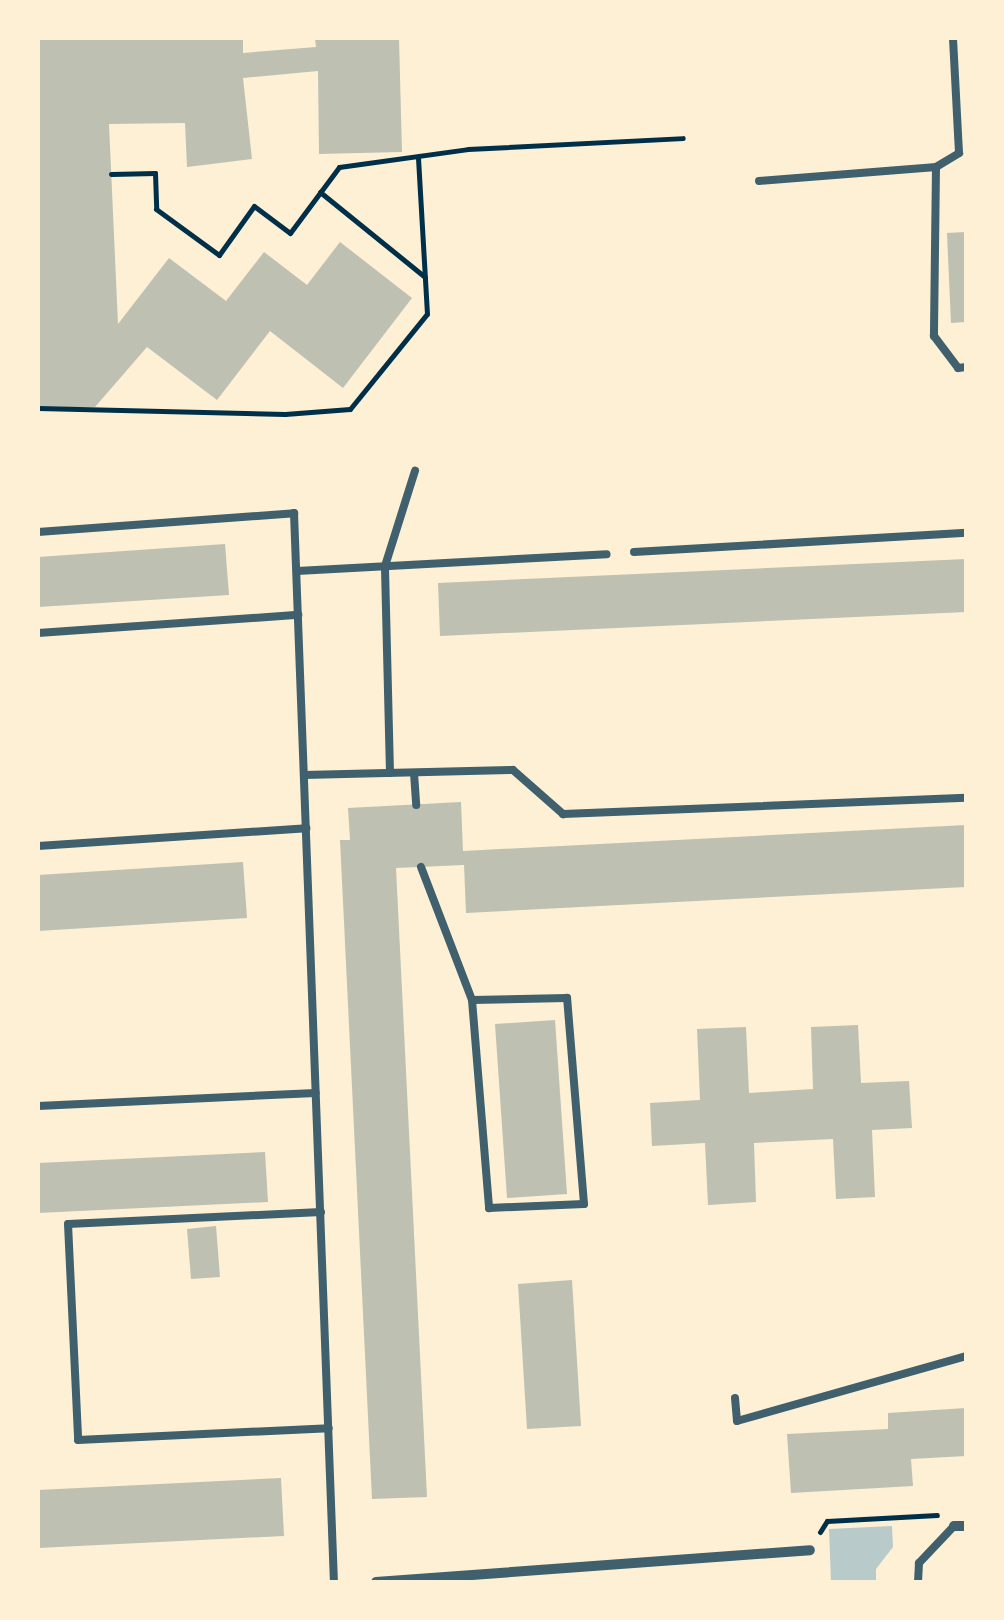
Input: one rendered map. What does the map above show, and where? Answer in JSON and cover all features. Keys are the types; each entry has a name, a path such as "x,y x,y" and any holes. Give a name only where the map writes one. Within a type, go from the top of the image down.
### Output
{"street":[{"path":"376,1582 810,1550"}],"lane":[{"path":"759,181 936,167 958,153 953,38"},
{"path":"936,167 934,336 958,368 966,367"},
{"path":"390,773 385,566 414,471"},
{"path":"38,532 294,513 334,1582"},
{"path":"634,552 966,534"},
{"path":"296,571 607,554"},
{"path":"38,633 298,615"},
{"path":"304,775 513,770 564,814 966,798"},
{"path":"414,773 416,805"},
{"path":"38,846 306,828"},
{"path":"421,867 472,1000 489,1208 584,1204 568,998 472,1000"},
{"path":"38,1106 316,1093"},
{"path":"561,1103 576,1102"},
{"path":"321,1212 68,1224 78,1440 328,1428"},
{"path":"734,1398 737,1421 966,1356"},
{"path":"918,1582 919,1563 958,1522"}],"path":[{"path":"111,174 155,173 156,209 219,254 254,206 290,233 339,167 468,149 683,138"},
{"path":"38,408 338,413 360,401 427,314 418,158"},
{"path":"320,192 425,278"},
{"path":"810,1550 827,1520 958,1522"}],"shaded area":[{"path":"892,1526 893,1547 876,1569 876,1582 831,1582 829,1529"}],"building":[{"path":"38,38 243,38 243,53 316,47 315,38 399,38 402,152 319,154 318,71 243,78 252,159 187,167 185,123 109,124 118,324 169,258 226,301 264,252 307,285 340,242 412,298 343,388 270,331 217,400 147,347 95,407 38,407"},
{"path":"966,232 966,322 951,323 947,233"},
{"path":"225,544 229,595 38,607 38,557"},
{"path":"966,559 966,612 440,636 438,583"},
{"path":"461,802 463,851 966,825 966,887 466,913 464,865 396,868 427,1497 372,1499 340,840 350,840 348,808"},
{"path":"243,862 247,918 38,931 38,875"},
{"path":"555,1020 567,1194 507,1198 495,1024"},
{"path":"858,1025 861,1083 909,1081 912,1128 872,1130 875,1197 836,1199 833,1139 754,1143 756,1202 708,1205 705,1143 652,1146 650,1103 700,1100 697,1029 746,1027 749,1093 813,1089 811,1027"},
{"path":"265,1152 268,1202 38,1213 38,1163"},
{"path":"216,1226 220,1277 191,1279 187,1229"},
{"path":"572,1280 581,1426 527,1429 518,1284"},
{"path":"966,1408 966,1456 911,1459 913,1486 791,1493 787,1434 888,1429 888,1413"},
{"path":"281,1478 284,1536 38,1548 38,1490"}]}
